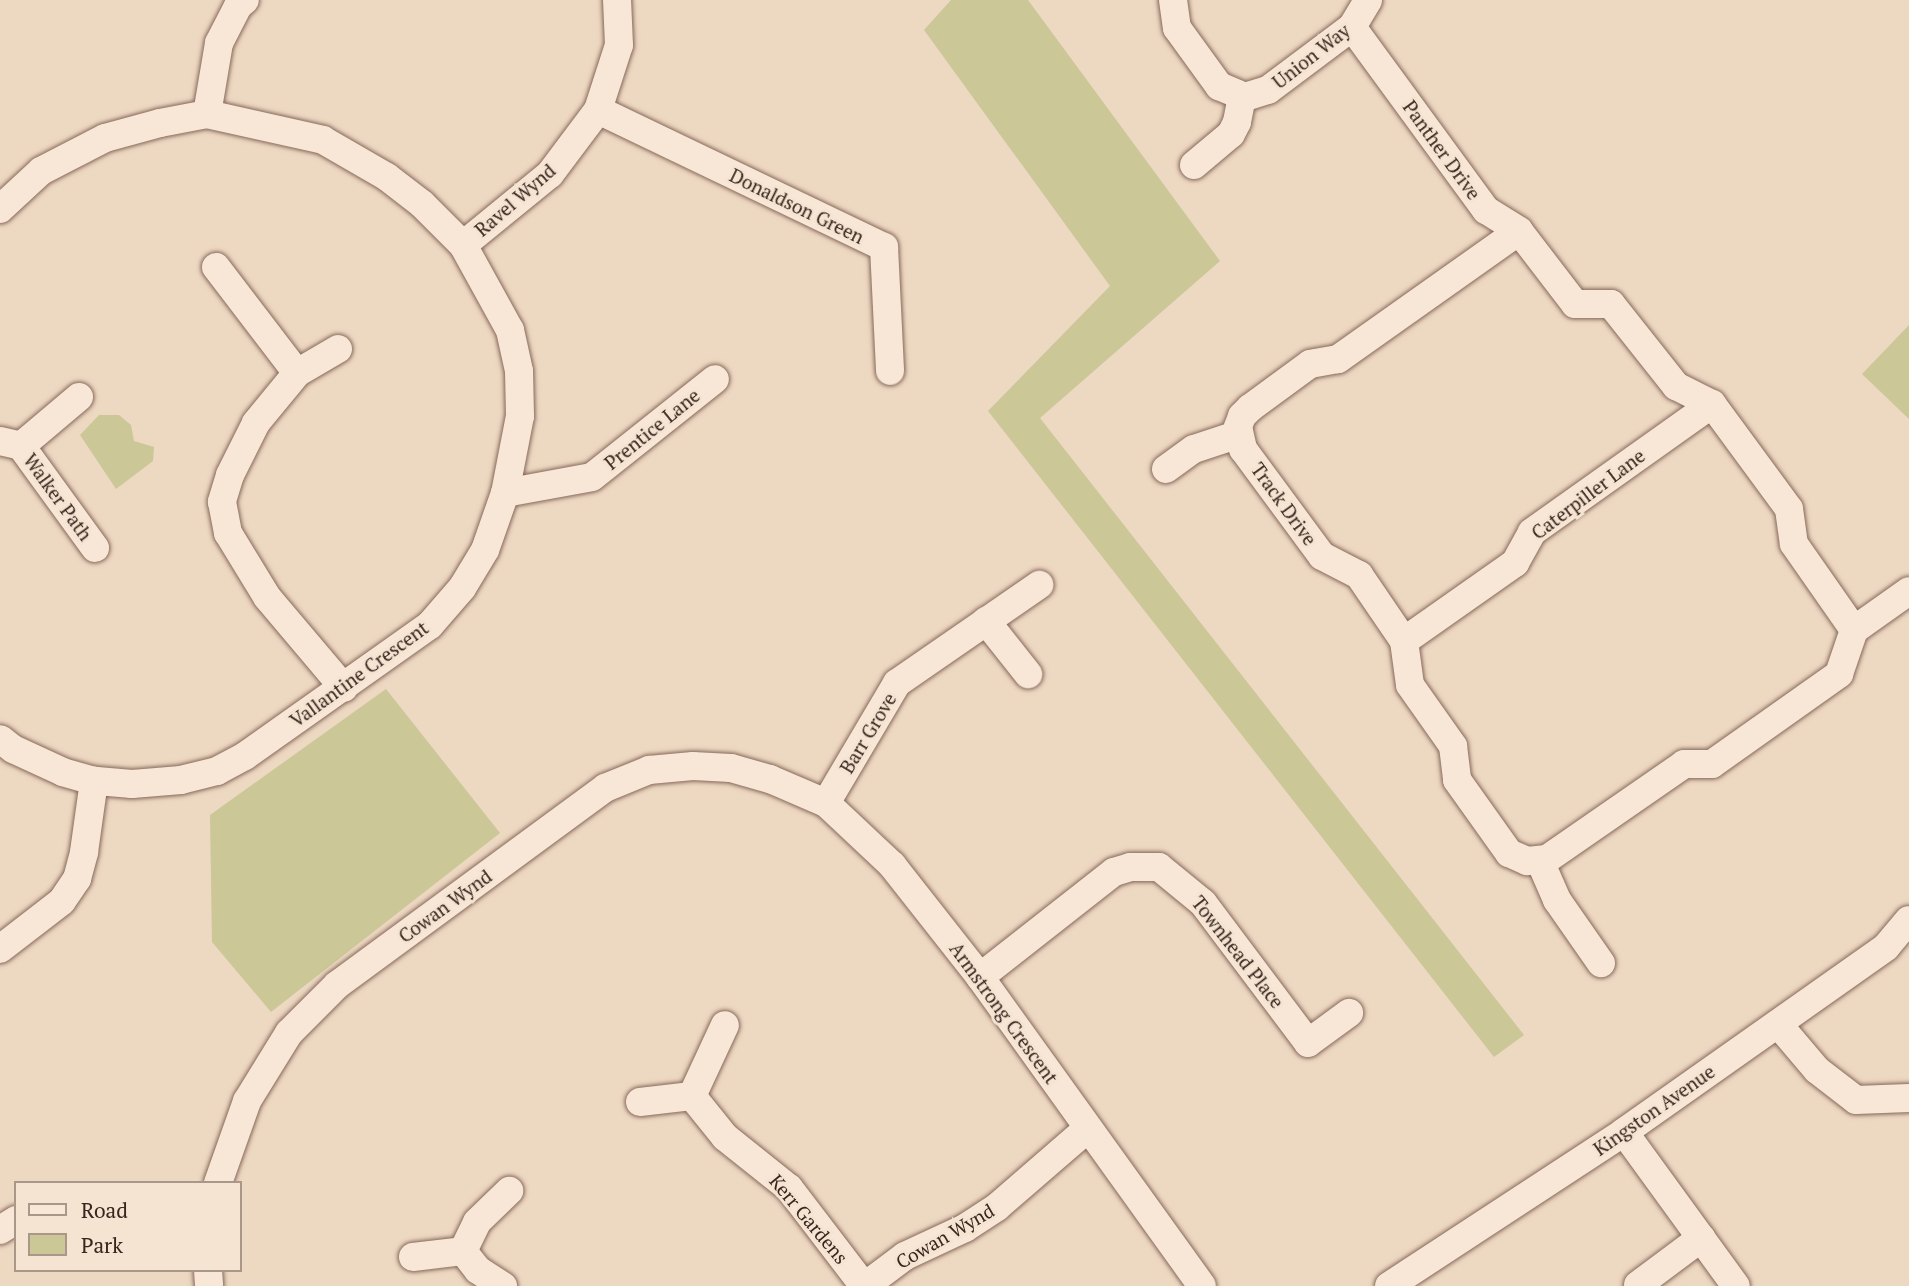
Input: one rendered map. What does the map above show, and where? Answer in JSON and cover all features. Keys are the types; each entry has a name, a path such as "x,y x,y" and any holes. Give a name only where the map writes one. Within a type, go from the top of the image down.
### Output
{"street":[{"path":"207,114 219,43 238,5 245,0"},
{"name":"Ravel Wynd","path":"463,245 550,174 598,110 619,45 617,0"},
{"path":"1173,0 1177,28 1219,86 1242,97 1237,122 1231,134 1194,165"},
{"name":"Union Way","path":"1242,97 1255,96 1268,90 1352,27 1368,0"},
{"name":"Panther Drive","path":"1352,27 1486,209 1519,231 1575,304 1611,304 1675,386 1712,404 1789,509 1794,544 1854,629"},
{"name":"Donaldson Green","path":"598,110 884,247 890,371"},
{"name":"Vallantine Crescent","path":"0,209 41,171 105,138 207,114 323,140 387,177 422,204 463,245 510,330 519,371 520,416 505,494 485,550 462,588 430,625 245,756 217,771 169,781 132,784 94,781 62,772 13,749 0,739"},
{"path":"1166,469 1194,449 1239,435 1242,416 1250,408 1310,364 1338,359 1519,231"},
{"path":"216,267 297,373"},
{"path":"338,349 297,373 256,423 230,475 222,502 228,533 267,597 344,688"},
{"name":"Prentice Lane","path":"505,494 592,477 715,379"},
{"name":"Walker Path","path":"79,397 11,443 95,548"},
{"name":"Caterpiller Lane","path":"1405,641 1514,563 1532,532 1712,404"},
{"name":"Track Drive","path":"1239,435 1243,449 1322,556 1359,575 1405,641 1410,684 1453,746 1457,780 1509,853 1527,861 1540,861"},
{"name":"Barr Grove","path":"826,803 897,683 1039,585"},
{"path":"1601,963 1550,889 1540,861 1684,764 1712,764 1839,674 1854,629 1909,591"},
{"path":"986,621 1028,674"},
{"name":"Cowan Wynd","path":"219,1181 247,1101 289,1033 337,985 583,804 605,788 649,770 694,766 732,768 770,779"},
{"name":"Armstrong Crescent","path":"770,779 826,803 892,865 979,977 1202,1286"},
{"path":"0,949 62,901 77,879 84,852 94,781"},
{"name":"Townhead Place","path":"979,977 1114,872 1130,867 1159,867 1203,903 1308,1043 1349,1013"},
{"name":"Kingston Avenue","path":"1406,1281 1624,1132 1886,947 1909,920"},
{"path":"1777,1024 1816,1070 1856,1100 1909,1098"},
{"path":"640,1102 692,1096 725,1025"},
{"name":"Kerr Gardens","path":"692,1096 725,1137 789,1188 865,1286"},
{"name":"Cowan Wynd","path":"865,1286 905,1256 965,1228 997,1207 1087,1129"},
{"path":"1624,1132 1736,1286"},
{"path":"463,1251 477,1222 509,1191"},
{"path":"1638,1286 1701,1238"},
{"path":"413,1257 463,1251"},
{"path":"463,1251 478,1270 503,1286"}],"green space":[{"path":"951,0 1028,0 1220,261 1040,418 1524,1035 1494,1057 988,411 1110,286 924,30"},
{"path":"1909,325 1909,419 1862,374"},
{"path":"99,415 119,415 131,425 134,441 154,447 153,461 116,489 80,435"},
{"path":"386,689 500,833 271,1012 212,942 210,815"}]}
